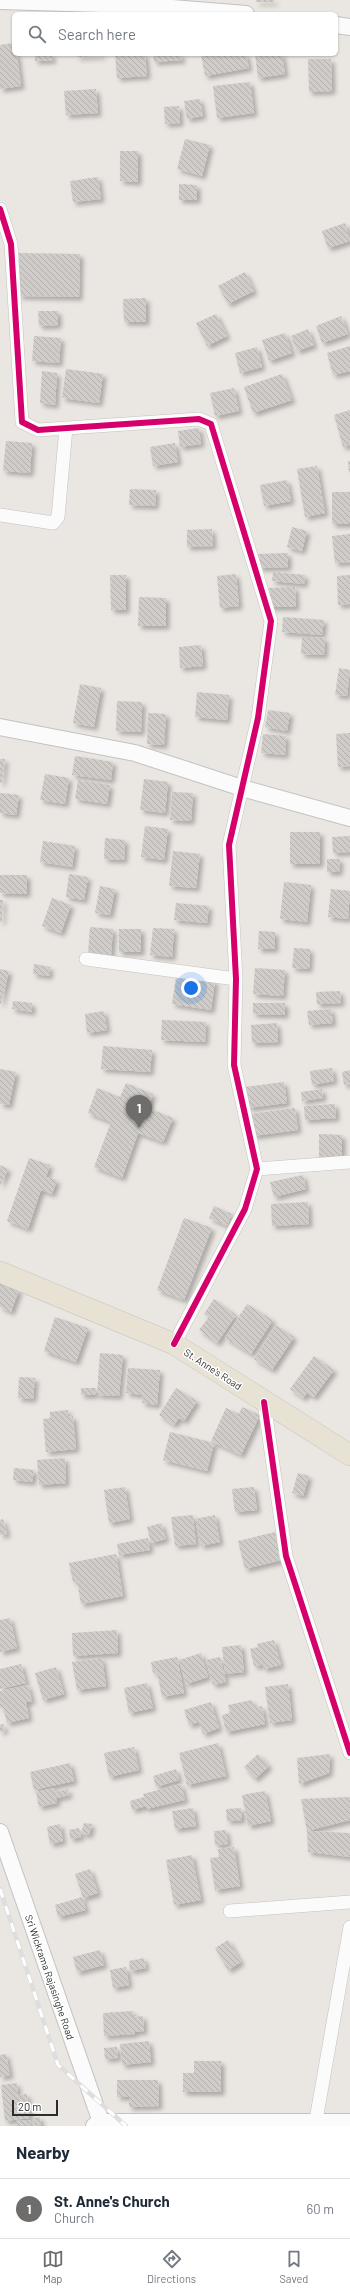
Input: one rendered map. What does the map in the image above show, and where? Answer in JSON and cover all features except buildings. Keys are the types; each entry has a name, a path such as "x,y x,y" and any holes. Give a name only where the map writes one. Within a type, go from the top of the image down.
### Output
{"main road":[{"name":"St. Anne's Road","path":"0,1272 174,1344 350,1455"}],"street":[{"path":"0,0 134,2 227,12"},
{"path":"338,25 350,27"},
{"path":"0,209 11,244 22,422 38,430 199,419 211,424 271,621 258,718 229,845 236,979 234,1065 257,1169 245,1209 174,1344"},
{"path":"0,515 53,523 58,517 66,428"},
{"path":"0,727 135,753 242,788 350,818"},
{"path":"86,959 236,979"},
{"path":"257,1169 350,1162"},
{"path":"264,1402 286,1556 350,1754"},
{"name":"Sri Wickrama Rajasinghe Road","path":"0,1832 97,2124"},
{"path":"230,1911 350,1902"},
{"path":"316,2120 350,1927"},
{"path":"97,2124 316,2120 350,2122"}],"railway":[{"path":"0,1889 58,2065 126,2126"}],"cycle path":[{"path":"0,209 11,244 22,422 38,430 199,419 211,424 271,621 258,718 229,845 236,979 234,1065 257,1169 245,1209 174,1344"},
{"path":"264,1402 286,1556 350,1753"}],"place":[{"name":"St. Anne's Church","path":"139,1128"}]}
